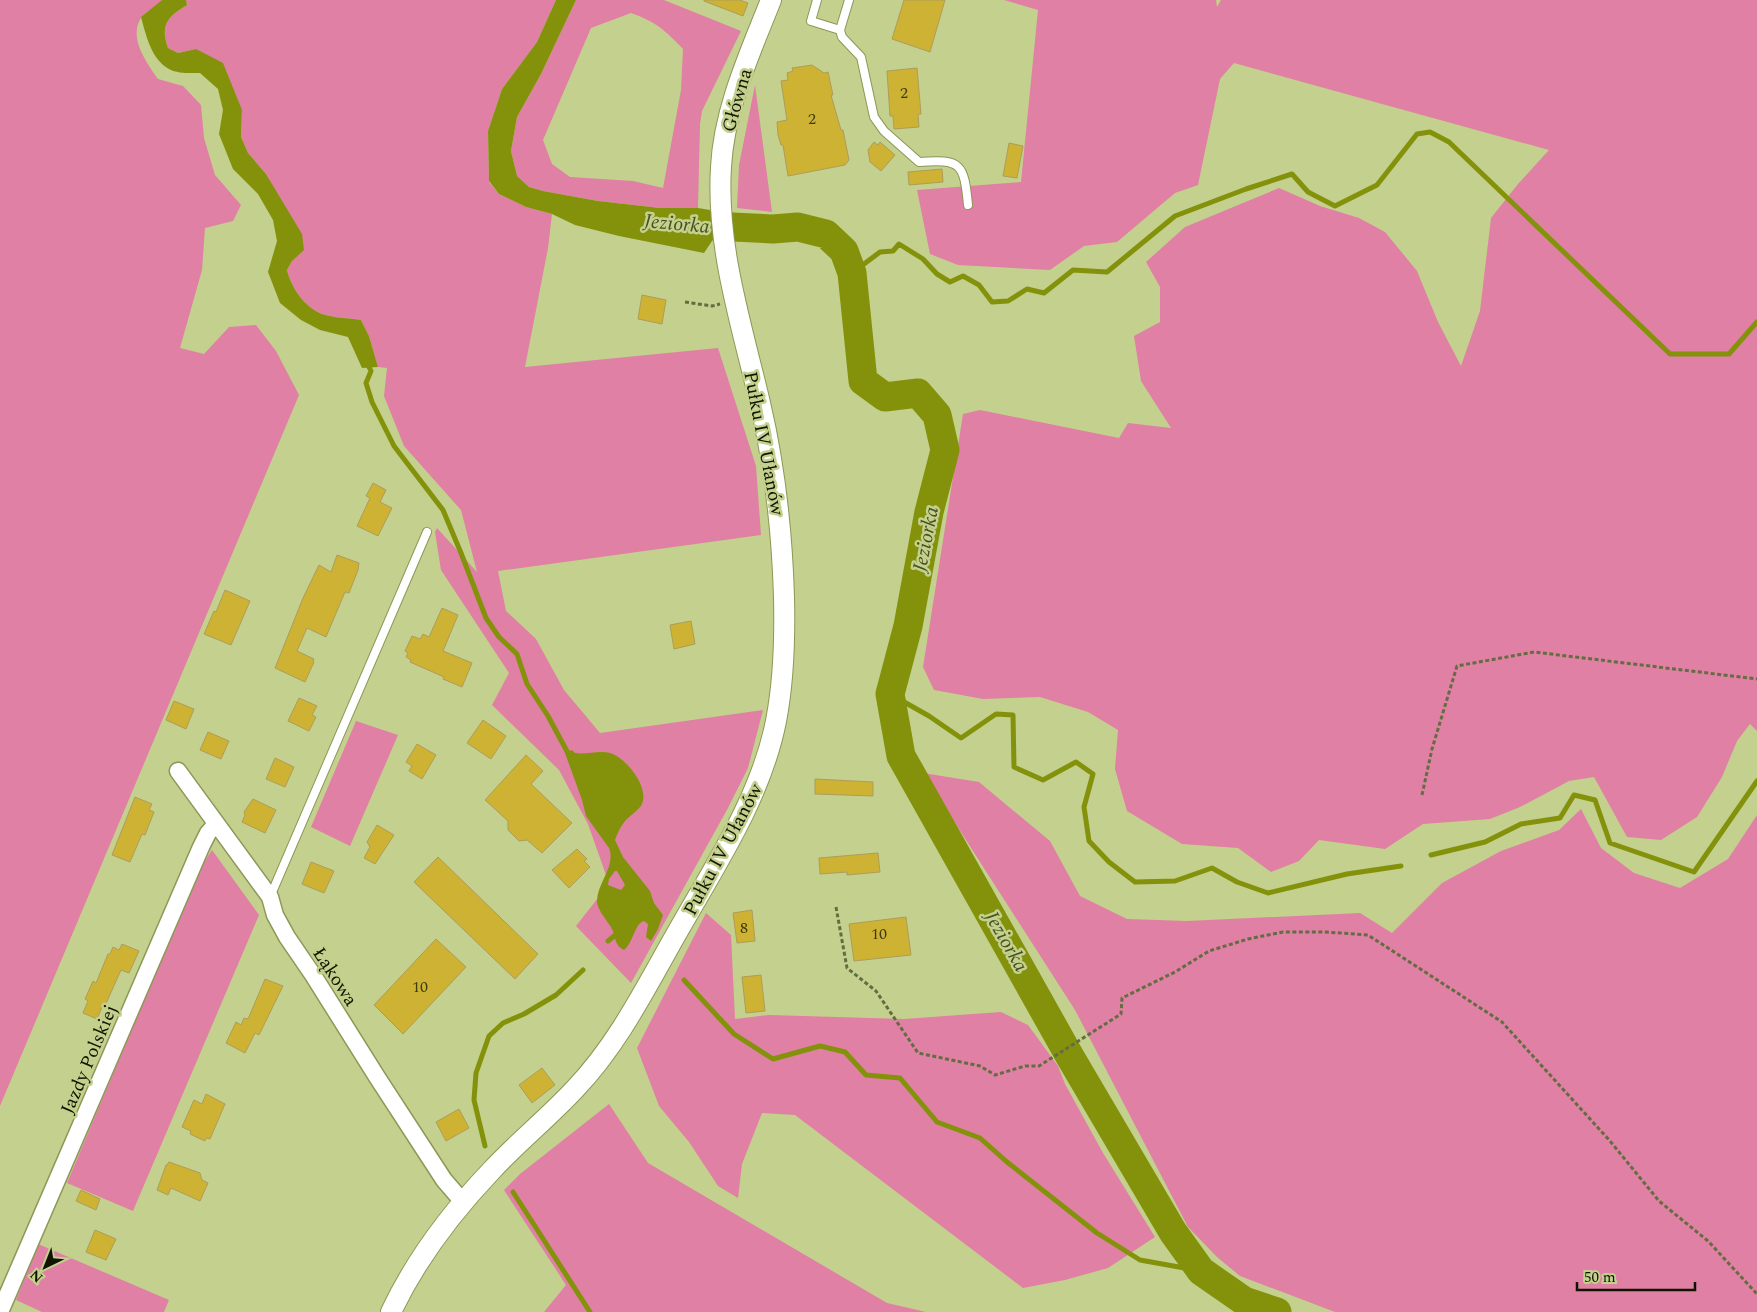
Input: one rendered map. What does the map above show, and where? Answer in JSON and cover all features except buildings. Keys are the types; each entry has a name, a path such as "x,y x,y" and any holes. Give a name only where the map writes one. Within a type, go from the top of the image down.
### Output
{"street":[{"name":"Główna","path":"722,204 721,167 726,128 736,94 771,0"},
{"name":"Pułku IV Ułanów","path":"391,1312 420,1260 463,1202 494,1168 576,1088 616,1038 742,817 762,773 769,750 779,704 784,657 781,528 777,492 765,427 727,265 722,204"},
{"name":"Łąkowa","path":"178,771 270,897 275,915 287,937 439,1172 463,1202"},
{"name":"Jazdy Polskiej","path":"0,1312 201,847 208,833 216,824"}],"lane":[{"path":"817,0 811,21 840,30"},
{"path":"849,0 840,30 842,38 862,57 874,118 884,131 919,162 943,160 958,165 966,178 968,205"},
{"path":"270,897 427,532"}],"path":[{"path":"685,302 712,306 724,303"},
{"path":"1422,795 1432,749 1457,666 1534,652 1757,679"},
{"path":"836,906 847,968 876,991 918,1053 980,1066 994,1075 1026,1066 1039,1066 1083,1040 1121,1014 1122,998 1175,972 1210,951 1248,939 1283,932 1326,932 1368,935 1502,1022 1610,1141 1659,1201 1708,1241 1757,1294"}],"shaded area":[{"path":"0,0 162,0 141,18 137,34 140,50 158,79 183,86 201,105 204,138 215,175 241,205 233,221 205,228 202,270 180,348 204,354 229,327 256,325 276,351 299,395 0,1106"},
{"path":"186,0 556,0 537,42 502,89 488,131 489,182 499,194 526,207 552,214 548,248 525,367 718,348 756,466 761,535 498,571 506,611 536,639 564,690 600,733 763,710 748,768 728,808 631,983 576,926 598,898 606,875 588,824 559,770 492,705 509,673 441,570 435,532 437,528 477,572 461,510 404,446 384,396 387,368 378,367 369,336 361,320 336,317 315,311 295,290 287,270 292,261 282,202 266,174 248,153 241,137 242,110 196,49 178,53 168,48 165,27 174,14 187,5"},
{"path":"576,0 664,0 741,31 702,111 698,208 660,208 598,201 529,187 517,176 511,151 517,117 541,74","holes":["631,13 660,27 683,49 681,90 663,188 633,181 570,177 552,164 543,140 591,28"]},
{"path":"1004,0 1216,0 1217,7 1221,0 1757,0 1757,731 1750,724 1737,741 1722,777 1697,817 1661,840 1627,837 1594,777 1569,781 1520,807 1490,819 1423,824 1385,849 1319,840 1299,861 1271,872 1238,848 1182,844 1127,811 1115,769 1118,730 1088,712 1040,697 983,699 934,690 923,667 963,414 980,410 1119,438 1128,423 1171,428 1141,381 1134,336 1160,322 1160,287 1146,262 1185,227 1279,188 1320,206 1359,218 1385,232 1417,271 1438,322 1461,366 1480,311 1491,218 1518,184 1549,150 1234,63 1220,79 1198,185 1175,193 1117,242 1084,246 1050,270 958,265 930,254 917,190 1021,182 1038,10"},
{"path":"755,85 772,212 737,208 739,165"},
{"path":"356,721 398,735 350,846 311,827"},
{"path":"923,773 979,782 1050,841 1080,896 1127,919 1187,921 1360,913 1392,933 1442,883 1501,851 1559,830 1581,809 1601,848 1634,873 1680,888 1728,859 1757,815 1757,1312 1335,1312 1240,1276 1217,1257 1188,1227 1075,1010"},
{"path":"212,850 259,915 133,1211 67,1183 174,929 204,862"},
{"path":"706,913 731,935 735,1019 769,1015 904,1019 1001,1012 1028,1025 1058,1066 1065,1084 1103,1153 1155,1237 1108,1268 1065,1280 1023,1288 795,1115 762,1113 742,1164 738,1198 718,1186 689,1142 659,1106 637,1048"},
{"path":"609,1104 648,1163 887,1303 926,1312 544,1312 566,1285 504,1190 520,1174"},
{"path":"38,1244 169,1300 164,1312 42,1312 16,1300"}],"water":[{"path":"162,0 186,0 187,5 170,18 165,27 168,48 178,53 196,49 223,63 242,110 241,137 248,153 266,174 302,234 304,250 292,261 287,270 295,290 315,311 336,317 361,320 369,336 378,367 362,368 348,337 320,330 301,320 280,303 268,272 277,241 273,220 258,194 233,169 219,134 223,110 218,89 200,73 180,72 169,69 158,59 150,46 141,17"},
{"path":"556,0 576,0 541,74 517,117 511,151 517,176 529,187 598,201 660,208 698,208 710,210 712,241 704,253 575,225 552,214 526,207 499,194 489,181 488,131 502,89 537,42"},
{"path":"572,750 575,753 610,753 617,756 630,767 640,783 643,791 641,806 623,824 615,840 623,857 650,891 654,903 663,915 651,941 646,937 648,924 644,921 638,926 627,947 624,950 621,949 616,942 611,927 597,904 598,893 609,868 611,855 609,848 586,816 565,753","holes":["617,871 625,885 621,890 608,885 609,879"]}],"waterway":[{"path":"852,273 880,252 893,251 899,244 923,259 937,274 950,282 963,276 979,285 992,302 1008,301 1027,289 1044,293 1073,270 1107,272 1175,216 1292,174 1308,192 1335,206 1377,185 1417,134 1430,132 1449,142 1670,354 1729,354 1757,322"},
{"name":"Jeziorka","path":"671,224 773,229 798,227 826,234 844,251 852,273 863,381 885,397 918,393 937,415 945,450 929,512 908,626 890,694 901,756 1069,1055 1173,1232 1201,1271 1244,1301 1277,1312"},
{"path":"366,361 371,371 366,383 372,402 394,446 443,510 486,618 499,637 517,654 527,684 548,716 570,757"},
{"path":"890,694 929,716 961,738 996,714 1013,715 1014,767 1043,780 1076,762 1093,774 1084,807 1089,841 1109,862 1135,882 1175,881 1212,868 1237,882 1268,893 1347,874 1401,866"},
{"path":"1431,855 1485,842 1521,824 1560,818 1574,795 1595,800 1610,843 1694,872 1757,781"},
{"path":"608,941 619,932"},
{"path":"485,1146 474,1100 476,1073 489,1036 503,1023 524,1014 556,995 583,970"},
{"path":"684,980 734,1034 773,1059 820,1046 845,1052 866,1075 900,1078 937,1122 980,1138 1007,1162 1097,1233 1140,1260 1201,1271"},
{"path":"513,1192 590,1312"}]}
